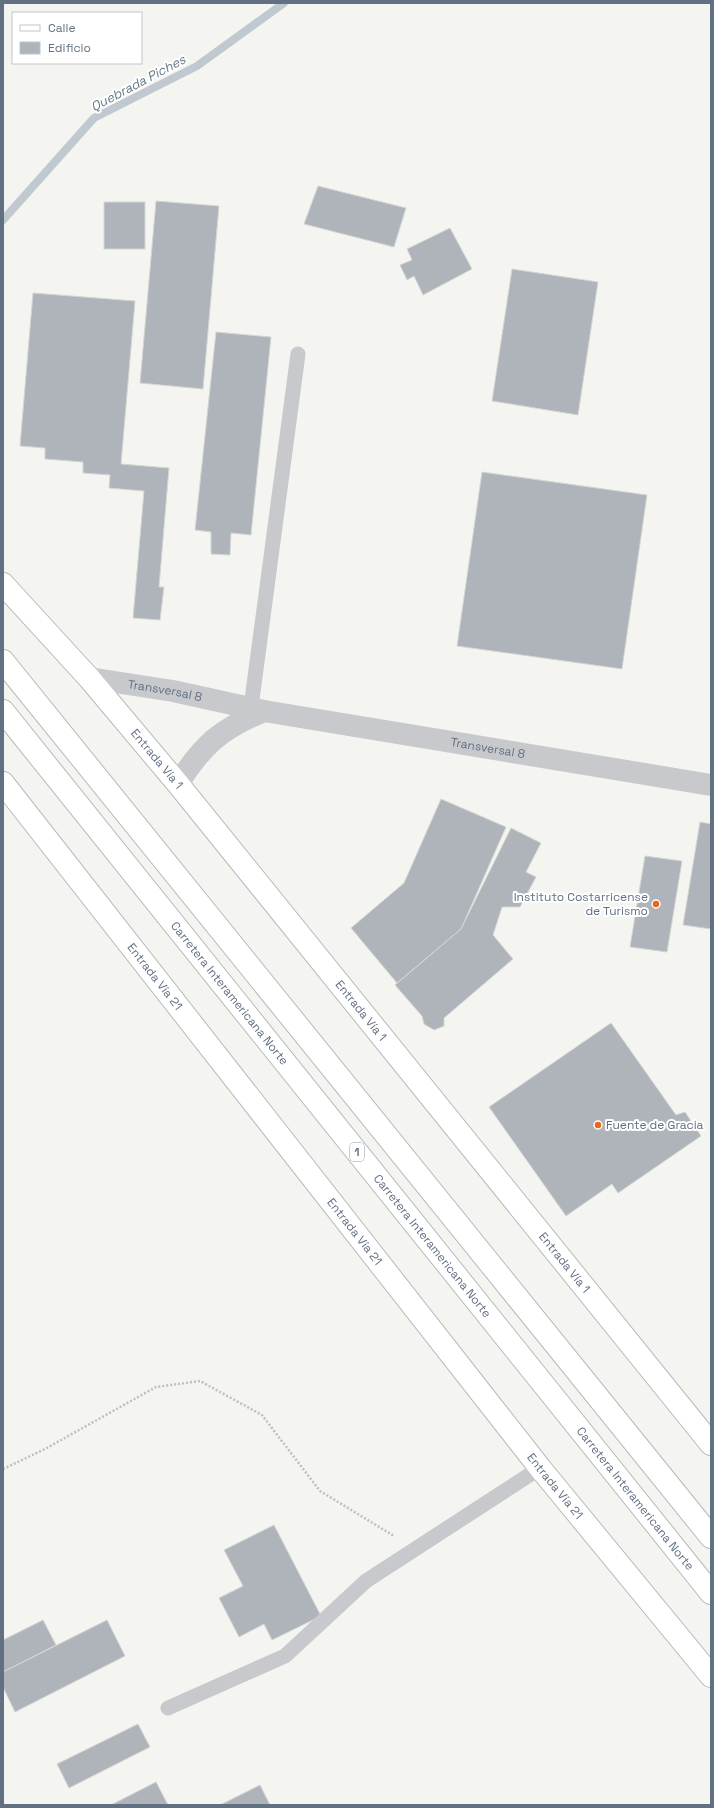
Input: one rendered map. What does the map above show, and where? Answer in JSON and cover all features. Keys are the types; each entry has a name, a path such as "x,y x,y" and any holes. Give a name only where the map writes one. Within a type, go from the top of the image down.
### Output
{"main road":[{"name":"Entrada Vía 1","path":"3,584 89,678 178,784 711,1444"},
{"path":"3,661 711,1538"},
{"name":"Carretera Interamericana Norte","path":"3,711 711,1594"},
{"name":"Entrada Vía 21","path":"3,784 540,1468 711,1676"}],"street":[{"name":"Transversal 8","path":"89,678 173,691 258,709 711,785"},
{"path":"178,784 193,759 213,738 258,709"}],"lane":[{"path":"258,709 298,354"},
{"path":"168,1708 285,1656 366,1581 540,1468"}],"path":[{"path":"3,1469 45,1449 156,1387 200,1381 262,1415 320,1491 415,1549"}],"building":[{"path":"318,186 406,208 394,247 304,224"},
{"path":"156,201 219,206 203,389 140,383"},
{"path":"104,202 145,202 145,249 104,249"},
{"path":"450,228 472,269 423,295 414,276 407,280 400,265 412,260 407,249"},
{"path":"512,269 598,282 578,415 492,401"},
{"path":"33,293 135,301 121,464 169,468 159,587 164,587 160,620 133,618 144,491 109,488 110,475 83,473 83,462 45,459 45,448 20,446"},
{"path":"216,332 271,337 251,535 231,533 230,555 211,554 211,532 195,530"},
{"path":"482,472 647,495 622,669 457,646"},
{"path":"441,799 506,827 461,929 397,983 351,928 404,883"},
{"path":"700,822 711,824 711,929 683,925"},
{"path":"511,828 541,843 526,872 536,877 520,907 502,907 493,935 513,959 444,1018 444,1026 434,1030 424,1024 422,1016 395,985 461,929"},
{"name":"Instituto Costarricense de Turismo","path":"645,856 682,861 667,952 630,947"},
{"name":"Fuente de Gracia","path":"611,1023 676,1115 685,1112 701,1136 618,1193 612,1184 566,1216 489,1107"},
{"path":"274,1525 321,1616 272,1640 264,1624 239,1637 219,1598 243,1586 224,1550"},
{"path":"43,1620 56,1645 3,1672 3,1640"},
{"path":"107,1620 125,1656 15,1712 3,1687 3,1672"},
{"path":"138,1724 150,1747 69,1788 57,1764"},
{"path":"156,1782 168,1805 111,1805"},
{"path":"260,1785 270,1805 220,1805"}],"waterway":[{"name":"Quebrada Piches","path":"3,220 94,118 197,66 284,3"}],"place":[{"name":"Instituto Costarricense de Turismo","path":"656,904"},
{"name":"Fuente de Gracia","path":"598,1125"}]}
